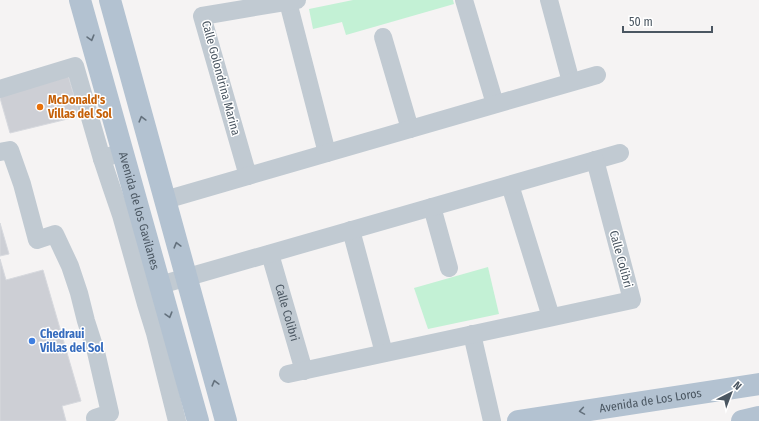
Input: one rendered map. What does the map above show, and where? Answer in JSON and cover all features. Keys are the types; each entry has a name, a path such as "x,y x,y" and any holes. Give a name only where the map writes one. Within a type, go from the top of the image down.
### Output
{"main road":[{"name":"Avenida de los Gavilanes","path":"80,0 160,285 172,361 198,421"},
{"path":"110,0 226,421"},
{"name":"Avenida de Los Loros","path":"518,421 759,384"},
{"path":"742,421 759,417"}],"street":[{"path":"464,0 495,104"},
{"path":"549,0 571,82"},
{"name":"Calle Golondrina Marina","path":"248,176 202,16 293,1 327,153"},
{"path":"383,37 410,129"},
{"path":"0,89 75,66 102,159 172,361 177,421"},
{"path":"165,200 597,75"},
{"path":"82,92 105,86"},
{"path":"0,152 10,150 22,184 37,240 55,234 70,266 96,352 110,413 95,418 96,421"},
{"path":"102,159 123,152"},
{"path":"160,285 620,153"},
{"name":"Calle Colibri","path":"270,254 296,372 632,300 595,160"},
{"path":"510,184 550,317"},
{"path":"432,207 449,268"},
{"path":"351,230 384,353"},
{"path":"472,334 492,421"}],"green space":[{"path":"353,0 453,0 454,4 346,35 342,22 313,29 309,9"},
{"path":"488,267 499,314 428,329 414,288"}],"building":[{"name":"McDonald's Villas del Sol","path":"68,75 80,116 10,133 0,98 0,93"},
{"path":"0,223 9,254 0,256"},
{"name":"Chedraui Villas del Sol","path":"0,259 6,280 43,270 81,401 62,406 66,421 0,421"}],"place":[{"name":"McDonald's Villas del Sol","path":"40,107"},
{"name":"Chedraui Villas del Sol","path":"32,341"}]}
